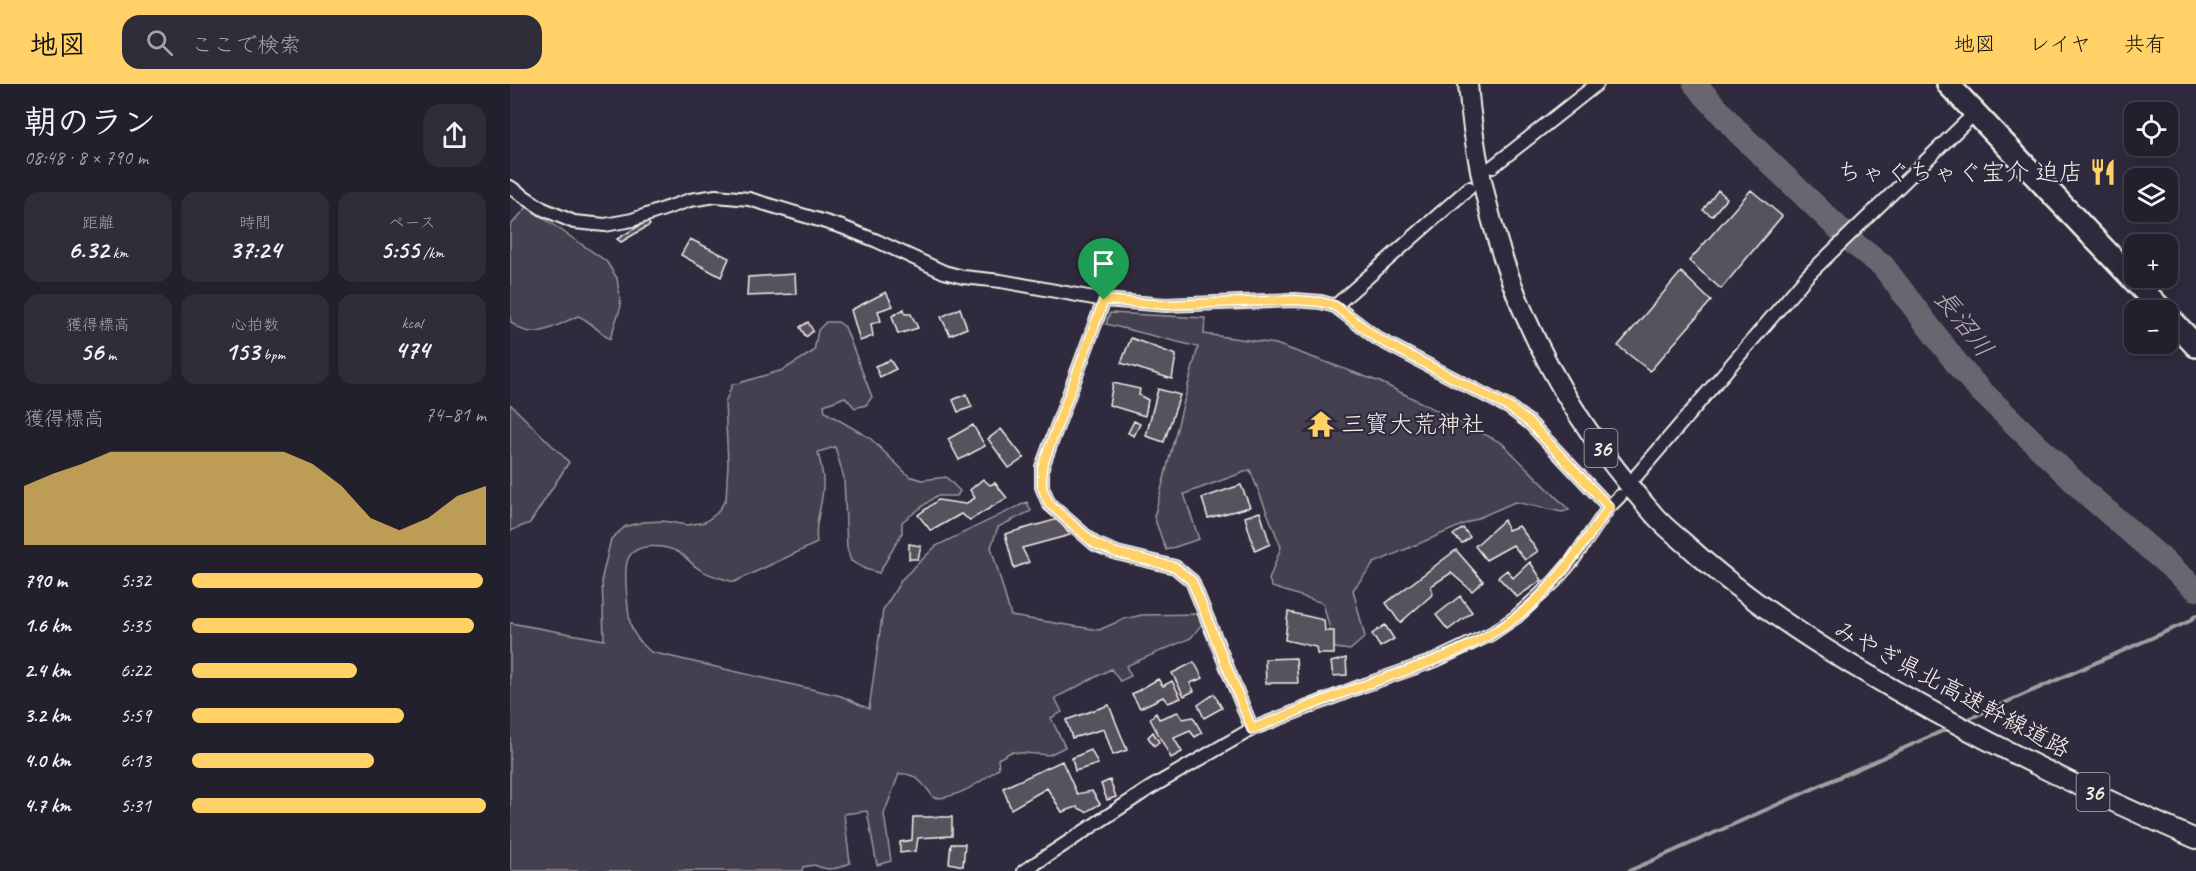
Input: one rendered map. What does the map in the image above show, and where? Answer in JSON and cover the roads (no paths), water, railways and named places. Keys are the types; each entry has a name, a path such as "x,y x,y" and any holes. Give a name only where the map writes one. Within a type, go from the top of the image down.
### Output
{"highway":[{"path":"1948,84 2153,300"},
{"path":"2178,327 2196,346"}],"main road":[{"name":"みやぎ県北高速幹線道路","path":"1468,84 1475,149 1489,211 1525,320 1577,415 1658,519 1752,601 1821,647 1903,695 1991,742 2196,839"}],"street":[{"path":"1492,167 1597,84"},
{"path":"1637,475 1801,282 1975,113"},
{"path":"510,187 543,209 574,222 605,225 632,220 690,200 716,196 749,199 877,240 944,272 1104,300 1166,305 1295,300 1321,302 1335,306 1378,339 1517,413 1554,447 1609,507"},
{"path":"1335,306 1469,188"},
{"path":"1104,300 1042,467 1042,487 1049,504 1095,544 1117,553 1175,567 1192,581 1252,729"},
{"path":"1024,871 1150,788 1252,729 1436,660 1491,634 1516,617 1554,582 1572,561 1609,507 1620,496"}],"waterway":[{"name":"長沼川","path":"1695,84 1738,132 1857,246 1883,266 1961,369 1980,390 2086,493 2196,589"},
{"path":"1964,721 2190,621 2196,615"},
{"path":"1629,871 1949,728"}],"place":[{"name":"ちゃぐちゃぐ宝介 迫店","path":"2103,172"},
{"name":"三寳大荒神社","path":"1321,424"}]}
